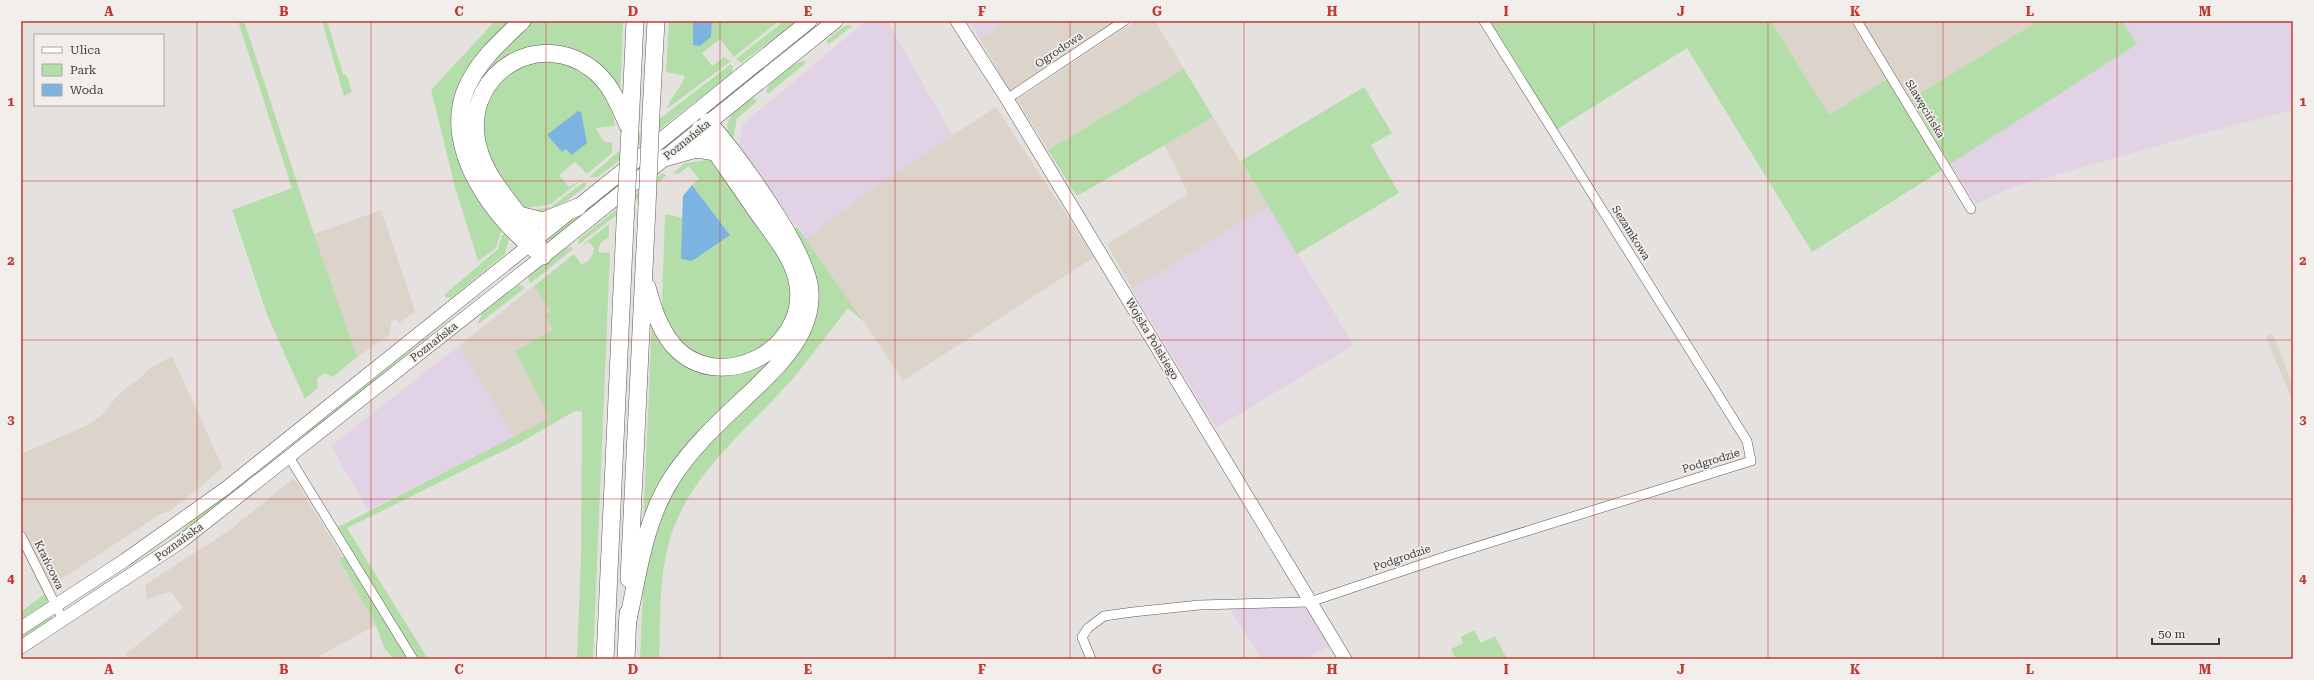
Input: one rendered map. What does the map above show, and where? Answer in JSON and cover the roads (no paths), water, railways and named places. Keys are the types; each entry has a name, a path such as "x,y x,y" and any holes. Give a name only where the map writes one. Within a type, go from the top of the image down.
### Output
{"highway":[{"path":"522,21 494,48 472,76 461,106 460,122 465,156 478,183 518,236 533,242"},
{"path":"604,659 634,21"},
{"path":"626,659 656,21"},
{"path":"543,256 533,242 519,215 500,192 485,166 476,134 476,114 480,98 489,82 501,70 520,58 552,52 571,56 582,62 602,78 614,96 630,130"},
{"path":"644,275 663,331 674,346 687,356 702,363 733,367 756,360 780,342 791,330 798,303 798,285 792,266 780,244 716,152 704,126"},
{"path":"627,625 648,530 662,496 672,478 699,443 795,345 804,327 810,303 808,275 790,238 726,144 704,126"},
{"path":"664,158 696,148 716,152"},
{"path":"519,215 543,221 578,206"}],"main road":[{"name":"Poznańska","path":"21,628 125,560 226,488 809,21"},
{"name":"Poznańska","path":"21,647 182,541 543,256 835,21"},
{"name":"Wojska Polskiego","path":"957,21 1007,99 1345,659"},
{"path":"694,113 704,126"}],"street":[{"name":"Ogrodowa","path":"1007,99 1124,21"},
{"name":"Sezamkowa","path":"1484,21 1747,441 1751,460"},
{"name":"Sławęcińska","path":"1857,21 1971,209"},
{"path":"289,458 413,659"},
{"name":"Podgrodzie","path":"1092,659 1082,637 1088,628 1104,616 1199,605 1310,602 1444,557 1751,460"},
{"name":"Krańcowa","path":"21,536 63,620"}],"water":[{"path":"693,21 712,21 711,37 700,46 693,45"},
{"path":"578,111 581,112 587,143 572,155 566,149 562,152 548,136 548,134"},
{"path":"692,185 730,235 692,261 681,259 683,196"}]}
